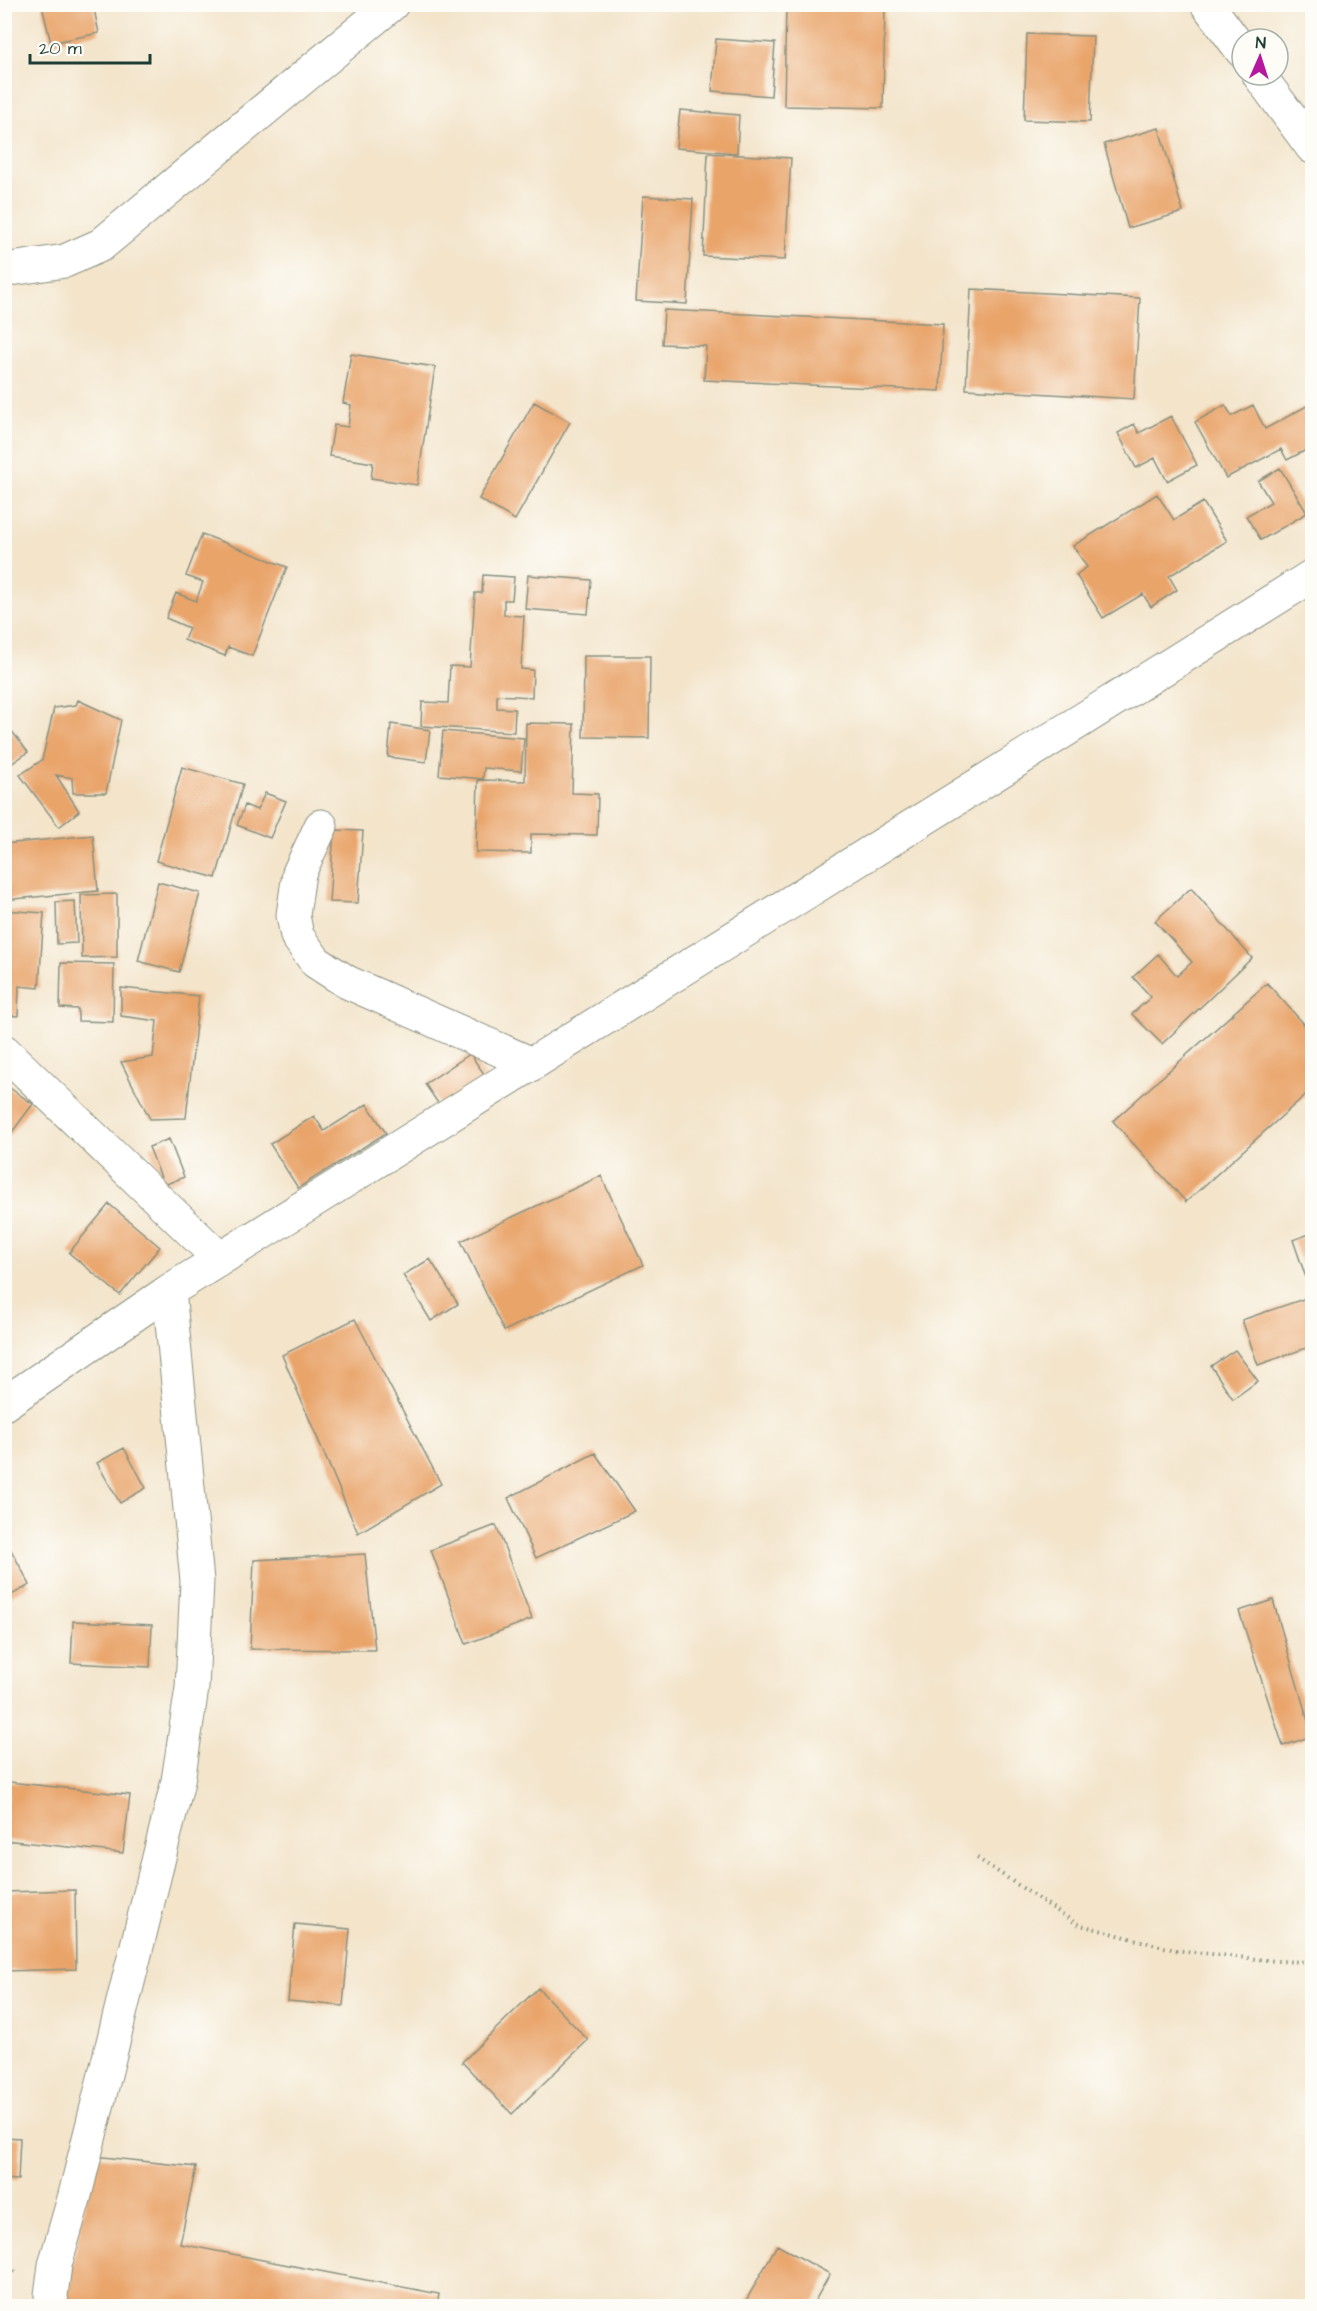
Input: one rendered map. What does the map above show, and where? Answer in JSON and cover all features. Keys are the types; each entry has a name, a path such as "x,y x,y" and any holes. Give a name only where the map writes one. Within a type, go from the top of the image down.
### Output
{"street":[{"path":"9,272 65,261 101,244 392,4"},
{"path":"1207,4 1230,35"},
{"path":"1268,87 1312,147"},
{"path":"4,1404 169,1291 1312,576"},
{"path":"321,826 299,873 293,915 297,936 316,962 347,982 532,1064"},
{"path":"4,1051 220,1259"},
{"path":"52,2307 51,2295 55,2265 78,2184 178,1781 192,1688 196,1581 169,1291"}],"path":[{"path":"977,1858 1077,1924 1175,1950 1312,1962"}],"building":[{"path":"93,4 99,33 51,43 42,6"},
{"path":"724,4 776,4 776,10 724,10"},
{"path":"786,4 885,4 883,108 784,106"},
{"path":"1027,34 1093,36 1090,122 1024,120"},
{"path":"716,39 775,43 771,96 712,91"},
{"path":"680,110 739,115 737,153 676,148"},
{"path":"1159,128 1183,212 1128,228 1104,144"},
{"path":"708,153 791,158 785,260 703,256"},
{"path":"643,196 693,199 687,304 636,301"},
{"path":"971,289 1140,298 1134,399 966,389"},
{"path":"664,310 943,324 940,391 704,380 706,346 662,344"},
{"path":"351,354 435,367 417,485 371,478 373,463 329,456 334,425 348,427 351,405 343,403"},
{"path":"534,402 570,422 515,520 479,499"},
{"path":"1312,403 1312,447 1287,460 1281,449 1226,478 1195,422 1225,405 1232,416 1253,405 1265,429"},
{"path":"1171,416 1197,465 1167,481 1155,458 1136,468 1118,433 1134,424 1139,433"},
{"path":"1280,468 1307,513 1261,540 1246,516 1271,502 1258,481"},
{"path":"1157,494 1174,520 1203,502 1227,541 1169,576 1177,590 1151,607 1143,594 1103,618 1076,575 1087,567 1073,546"},
{"path":"202,534 287,567 252,656 228,647 225,656 184,640 189,628 166,618 176,593 196,601 203,582 186,576"},
{"path":"483,575 514,577 512,600 504,600 504,615 524,616 521,669 533,670 532,697 497,695 497,708 515,709 514,732 421,726 422,702 448,703 450,666 470,667 475,593 482,593"},
{"path":"528,575 591,580 588,614 525,609"},
{"path":"584,656 650,656 649,738 583,737"},
{"path":"78,700 121,720 106,793 73,793 72,778 56,775 79,811 59,827 20,775 42,760 54,708 76,705"},
{"path":"4,721 28,752 4,769"},
{"path":"526,723 574,724 572,793 598,794 597,835 531,834 531,853 476,852 478,780 525,781"},
{"path":"391,724 430,730 426,762 388,757"},
{"path":"443,731 524,738 521,771 484,768 483,779 439,775"},
{"path":"182,767 243,784 216,878 156,861"},
{"path":"265,793 286,801 270,838 237,825 245,805 257,810"},
{"path":"334,830 363,831 358,903 329,902"},
{"path":"93,835 98,891 4,900 4,844"},
{"path":"158,882 200,893 179,972 138,961"},
{"path":"1191,888 1252,958 1162,1044 1132,1014 1151,997 1133,977 1158,954 1177,976 1192,962 1155,921"},
{"path":"117,894 117,957 82,958 81,895"},
{"path":"75,901 77,943 57,944 56,902"},
{"path":"4,910 44,913 39,988 19,986 18,1016 4,1015"},
{"path":"61,963 114,964 113,1022 78,1021 78,1009 60,1008"},
{"path":"1267,983 1312,1033 1312,1089 1186,1202 1113,1121"},
{"path":"121,988 199,996 186,1118 150,1119 121,1062 153,1057 157,1021 121,1016"},
{"path":"470,1054 487,1078 442,1109 425,1084"},
{"path":"4,1084 33,1104 4,1143"},
{"path":"367,1104 386,1133 298,1188 270,1144 314,1116 324,1131"},
{"path":"169,1139 184,1177 164,1185 149,1147"},
{"path":"601,1176 643,1265 504,1331 461,1241"},
{"path":"109,1204 160,1247 120,1295 69,1253"},
{"path":"1312,1233 1312,1295 1293,1240"},
{"path":"430,1259 458,1304 431,1321 403,1275"},
{"path":"1312,1296 1312,1346 1258,1365 1242,1320"},
{"path":"355,1319 441,1484 358,1533 282,1355"},
{"path":"1235,1350 1258,1381 1233,1399 1211,1366"},
{"path":"124,1448 146,1488 120,1503 97,1463"},
{"path":"595,1453 635,1511 536,1558 508,1498"},
{"path":"496,1525 532,1619 466,1644 431,1550"},
{"path":"4,1537 30,1585 4,1599"},
{"path":"365,1554 375,1650 250,1649 254,1560"},
{"path":"1273,1600 1312,1735 1283,1746 1239,1611"},
{"path":"73,1621 152,1625 150,1667 71,1663"},
{"path":"9,1782 130,1795 123,1853 4,1840"},
{"path":"75,1890 76,1969 5,1971 5,1892"},
{"path":"295,1924 350,1929 343,2006 288,2001"},
{"path":"538,1988 588,2040 512,2114 462,2062"},
{"path":"4,2137 20,2138 18,2180 4,2179"},
{"path":"94,2156 196,2167 180,2244 439,2294 437,2306 64,2306"},
{"path":"777,2245 830,2274 812,2306 743,2306"}]}
